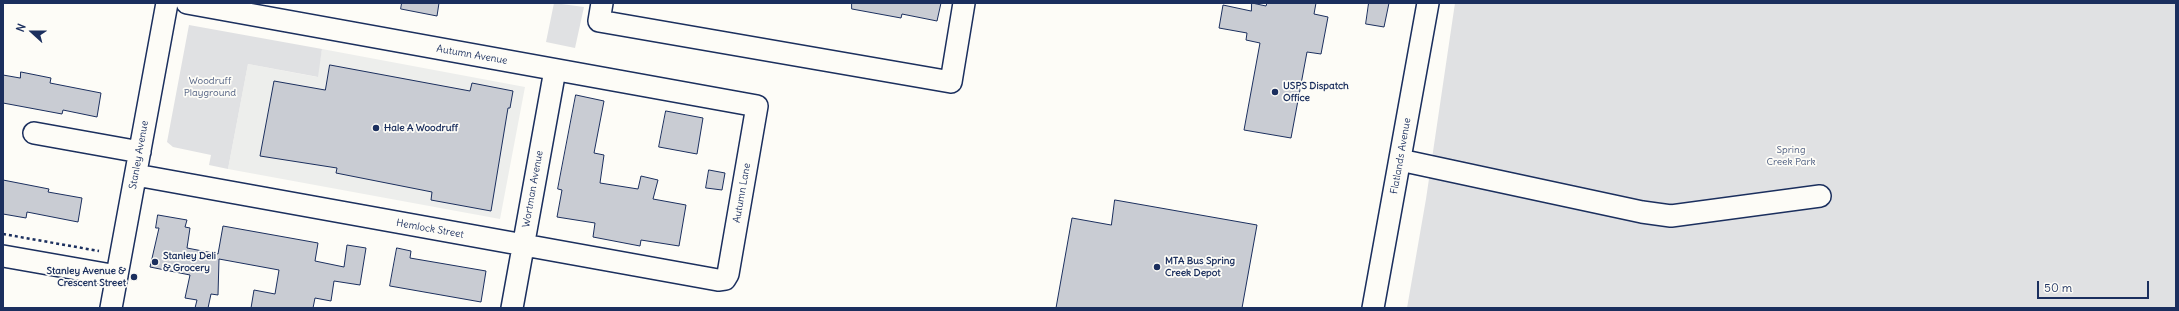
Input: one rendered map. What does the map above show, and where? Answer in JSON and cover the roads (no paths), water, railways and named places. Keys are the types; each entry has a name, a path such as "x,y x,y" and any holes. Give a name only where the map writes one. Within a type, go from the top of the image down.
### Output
{"street":[{"name":"Stanley Avenue","path":"112,308 167,3"},
{"name":"Autumn Avenue","path":"187,3 757,106"},
{"path":"602,3 599,21 951,82 964,3"},
{"name":"Flatlands Avenue","path":"1373,308 1428,3"},
{"name":"Wortman Avenue","path":"512,308 555,70"},
{"name":"Autumn Lane","path":"725,279 729,266 757,106"},
{"path":"34,133 140,152"},
{"path":"1400,160 1642,212 1671,216 1820,196"},
{"name":"Hemlock Street","path":"136,175 523,246 718,280 725,279"},
{"path":"3,256 117,276"}],"place":[{"name":"USPS Dispatch Office","path":"1275,92"},
{"name":"Hale A Woodruff","path":"376,128"},
{"name":"Stanley Deli & Grocery","path":"155,262"},
{"name":"MTA Bus Spring Creek Depot","path":"1157,267"},
{"name":"Stanley Avenue & Crescent Street","path":"134,277"}],"park label":[{"name":"Woodruff Playground","path":"210,86"},
{"name":"Spring Creek Park","path":"1791,156"}]}
